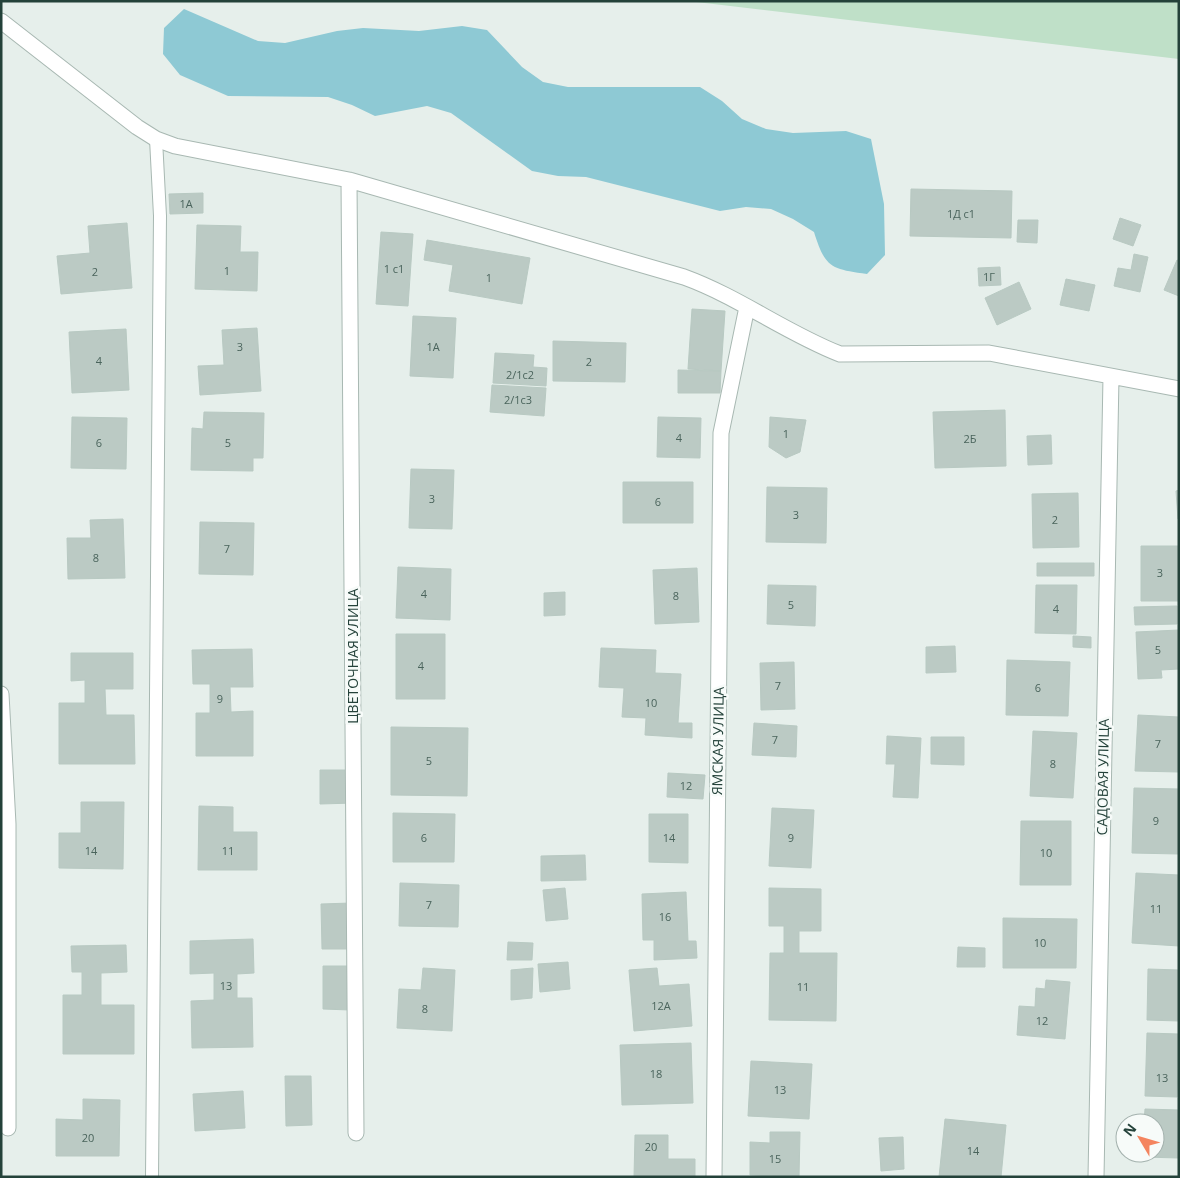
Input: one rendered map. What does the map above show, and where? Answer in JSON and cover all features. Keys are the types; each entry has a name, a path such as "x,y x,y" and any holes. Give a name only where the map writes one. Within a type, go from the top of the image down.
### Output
{"street":[{"path":"1,21 137,127 156,139 175,146 349,180 684,277 706,285 818,345 840,354 989,353 1111,378 1179,389"},
{"name":"ЦВЕТОЧНАЯ УЛИЦА","path":"349,180 356,1132"},
{"name":"ЯМСКАЯ УЛИЦА","path":"714,1177 721,433 747,307"},
{"name":"САДОВАЯ УЛИЦА","path":"1096,1177 1111,378"},
{"path":"1,694 5,824 8,1128"}],"lane":[{"path":"152,1177 160,226 156,139"}],"green space":[{"path":"688,1 1179,1 1179,59"}],"water":[{"path":"184,9 258,41 285,43 337,31 363,28 419,31 462,26 487,30 522,67 543,82 568,87 700,87 722,101 742,119 766,129 793,133 846,131 871,139 884,204 885,255 867,274 845,270 837,268 826,259 814,232 793,219 771,209 746,207 720,211 586,177 558,176 532,171 451,113 427,106 375,116 352,105 328,97 228,96 180,75 163,54 164,28"}],"building":[{"path":"911,189 1012,191 1011,238 910,236"},
{"path":"203,193 203,213 170,214 169,194"},
{"path":"1120,218 1141,225 1133,246 1113,239"},
{"path":"1018,220 1038,220 1037,243 1017,242"},
{"path":"127,223 132,288 61,294 57,256 90,253 88,226"},
{"path":"197,225 241,226 240,252 258,252 257,291 195,289"},
{"path":"381,232 413,234 408,306 376,304"},
{"path":"427,240 530,258 522,304 449,291 453,265 424,260"},
{"path":"1134,254 1148,257 1140,292 1114,286 1118,268 1131,270"},
{"path":"1177,260 1179,261 1179,296 1164,290"},
{"path":"1000,267 1001,285 979,286 978,268"},
{"path":"1066,279 1095,285 1089,311 1060,305"},
{"path":"1019,282 1031,309 997,325 985,298"},
{"path":"692,309 725,311 721,371 688,369"},
{"path":"413,316 456,318 453,378 410,376"},
{"path":"257,328 261,391 200,395 198,366 224,365 222,330"},
{"path":"126,329 129,390 72,393 69,332"},
{"path":"553,341 626,343 625,382 553,381"},
{"path":"495,353 534,355 533,367 547,368 546,386 493,383"},
{"path":"678,370 721,371 720,393 678,393"},
{"path":"492,385 546,388 544,416 490,412"},
{"path":"1005,410 1006,466 935,468 933,412"},
{"path":"204,412 264,413 263,458 253,458 253,471 191,470 192,428 203,429"},
{"path":"72,417 127,418 126,469 71,468"},
{"path":"658,417 701,418 700,458 657,457"},
{"path":"770,417 806,420 800,452 786,458 769,447"},
{"path":"1051,435 1052,464 1028,465 1027,436"},
{"path":"411,469 454,470 452,529 409,528"},
{"path":"623,482 693,482 693,523 623,523"},
{"path":"767,487 827,488 826,543 766,542"},
{"path":"1179,490 1179,519 1178,519 1176,491"},
{"path":"1078,493 1079,547 1033,548 1032,494"},
{"path":"123,519 125,578 68,579 67,538 91,538 90,520"},
{"path":"200,522 254,523 253,575 199,574"},
{"path":"1141,546 1179,546 1179,601 1141,601"},
{"path":"1037,563 1094,563 1094,576 1037,576"},
{"path":"398,567 451,569 450,620 396,618"},
{"path":"697,568 699,622 655,624 653,570"},
{"path":"768,585 816,586 815,626 767,624"},
{"path":"1036,585 1077,585 1076,634 1035,633"},
{"path":"565,592 565,615 544,616 544,593"},
{"path":"1177,606 1177,624 1135,625 1134,607"},
{"path":"1179,630 1179,669 1161,670 1162,678 1138,679 1136,632"},
{"path":"396,634 445,634 445,699 396,699"},
{"path":"1073,636 1091,637 1091,648 1073,647"},
{"path":"955,646 956,672 926,673 926,647"},
{"path":"601,648 656,650 655,673 681,674 678,723 692,723 692,738 645,735 646,718 622,717 624,688 599,687"},
{"path":"252,649 253,687 230,687 231,712 253,711 253,756 196,756 196,713 210,713 210,684 193,684 192,650"},
{"path":"71,653 133,653 133,689 105,689 106,715 134,715 135,764 59,764 59,703 85,703 85,680 71,681"},
{"path":"1007,660 1070,662 1068,716 1006,715"},
{"path":"794,662 795,709 761,710 760,663"},
{"path":"1138,715 1179,717 1179,772 1135,771"},
{"path":"754,723 797,726 796,757 752,755"},
{"path":"391,727 468,728 467,796 391,795"},
{"path":"1033,731 1077,733 1073,798 1030,796"},
{"path":"887,736 921,738 918,798 893,797 895,764 886,764"},
{"path":"931,737 964,737 964,765 931,764"},
{"path":"320,770 354,770 354,803 320,804"},
{"path":"668,773 705,775 703,799 667,797"},
{"path":"1134,788 1179,789 1179,854 1132,853"},
{"path":"81,802 124,802 123,869 59,868 59,833 81,833"},
{"path":"199,806 233,807 233,832 257,832 257,870 198,870"},
{"path":"772,808 814,810 811,868 769,866"},
{"path":"393,813 455,814 454,862 393,862"},
{"path":"649,814 688,814 688,863 649,862"},
{"path":"1021,821 1071,821 1071,885 1020,885"},
{"path":"585,855 586,880 541,881 541,856"},
{"path":"1136,873 1179,875 1179,946 1132,943"},
{"path":"400,883 459,885 458,927 399,926"},
{"path":"565,888 568,919 546,921 543,890"},
{"path":"769,888 821,889 821,931 799,931 799,953 837,953 836,1021 769,1020 770,953 784,953 784,926 769,926"},
{"path":"686,892 688,941 696,941 697,958 654,960 654,940 643,940 642,894"},
{"path":"351,903 352,949 322,949 321,904"},
{"path":"1003,918 1077,919 1076,968 1003,968"},
{"path":"253,939 254,973 237,974 237,998 252,998 253,1047 192,1048 191,1001 214,1000 214,973 190,974 190,941"},
{"path":"508,942 533,943 532,960 507,960"},
{"path":"126,945 127,972 101,973 101,1005 134,1005 134,1054 63,1054 63,995 82,995 82,972 72,972 71,946"},
{"path":"958,947 985,948 985,967 957,967"},
{"path":"568,962 570,989 540,992 538,964"},
{"path":"323,966 350,966 350,1010 323,1009"},
{"path":"423,968 455,970 452,1031 397,1028 399,989 421,990"},
{"path":"533,968 532,998 511,1000 511,970"},
{"path":"657,968 659,986 689,984 692,1026 634,1031 629,970"},
{"path":"1148,969 1179,970 1179,1021 1147,1020"},
{"path":"1046,980 1070,982 1065,1039 1017,1035 1019,1006 1035,1007 1036,988 1045,989"},
{"path":"1147,1033 1179,1034 1177,1097 1145,1096"},
{"path":"691,1043 693,1103 622,1105 620,1045"},
{"path":"751,1061 812,1064 809,1119 748,1116"},
{"path":"285,1076 311,1076 312,1125 286,1126"},
{"path":"243,1091 245,1128 195,1131 193,1094"},
{"path":"83,1099 120,1100 119,1156 56,1156 56,1119 83,1120"},
{"path":"1145,1109 1179,1110 1179,1158 1165,1158 1165,1113 1145,1113"},
{"path":"945,1119 1006,1125 1001,1177 939,1177"},
{"path":"770,1132 800,1132 799,1177 750,1175 750,1142 770,1143"},
{"path":"635,1135 668,1135 668,1159 695,1159 695,1177 634,1177"},
{"path":"903,1137 904,1169 881,1171 879,1138"}]}
